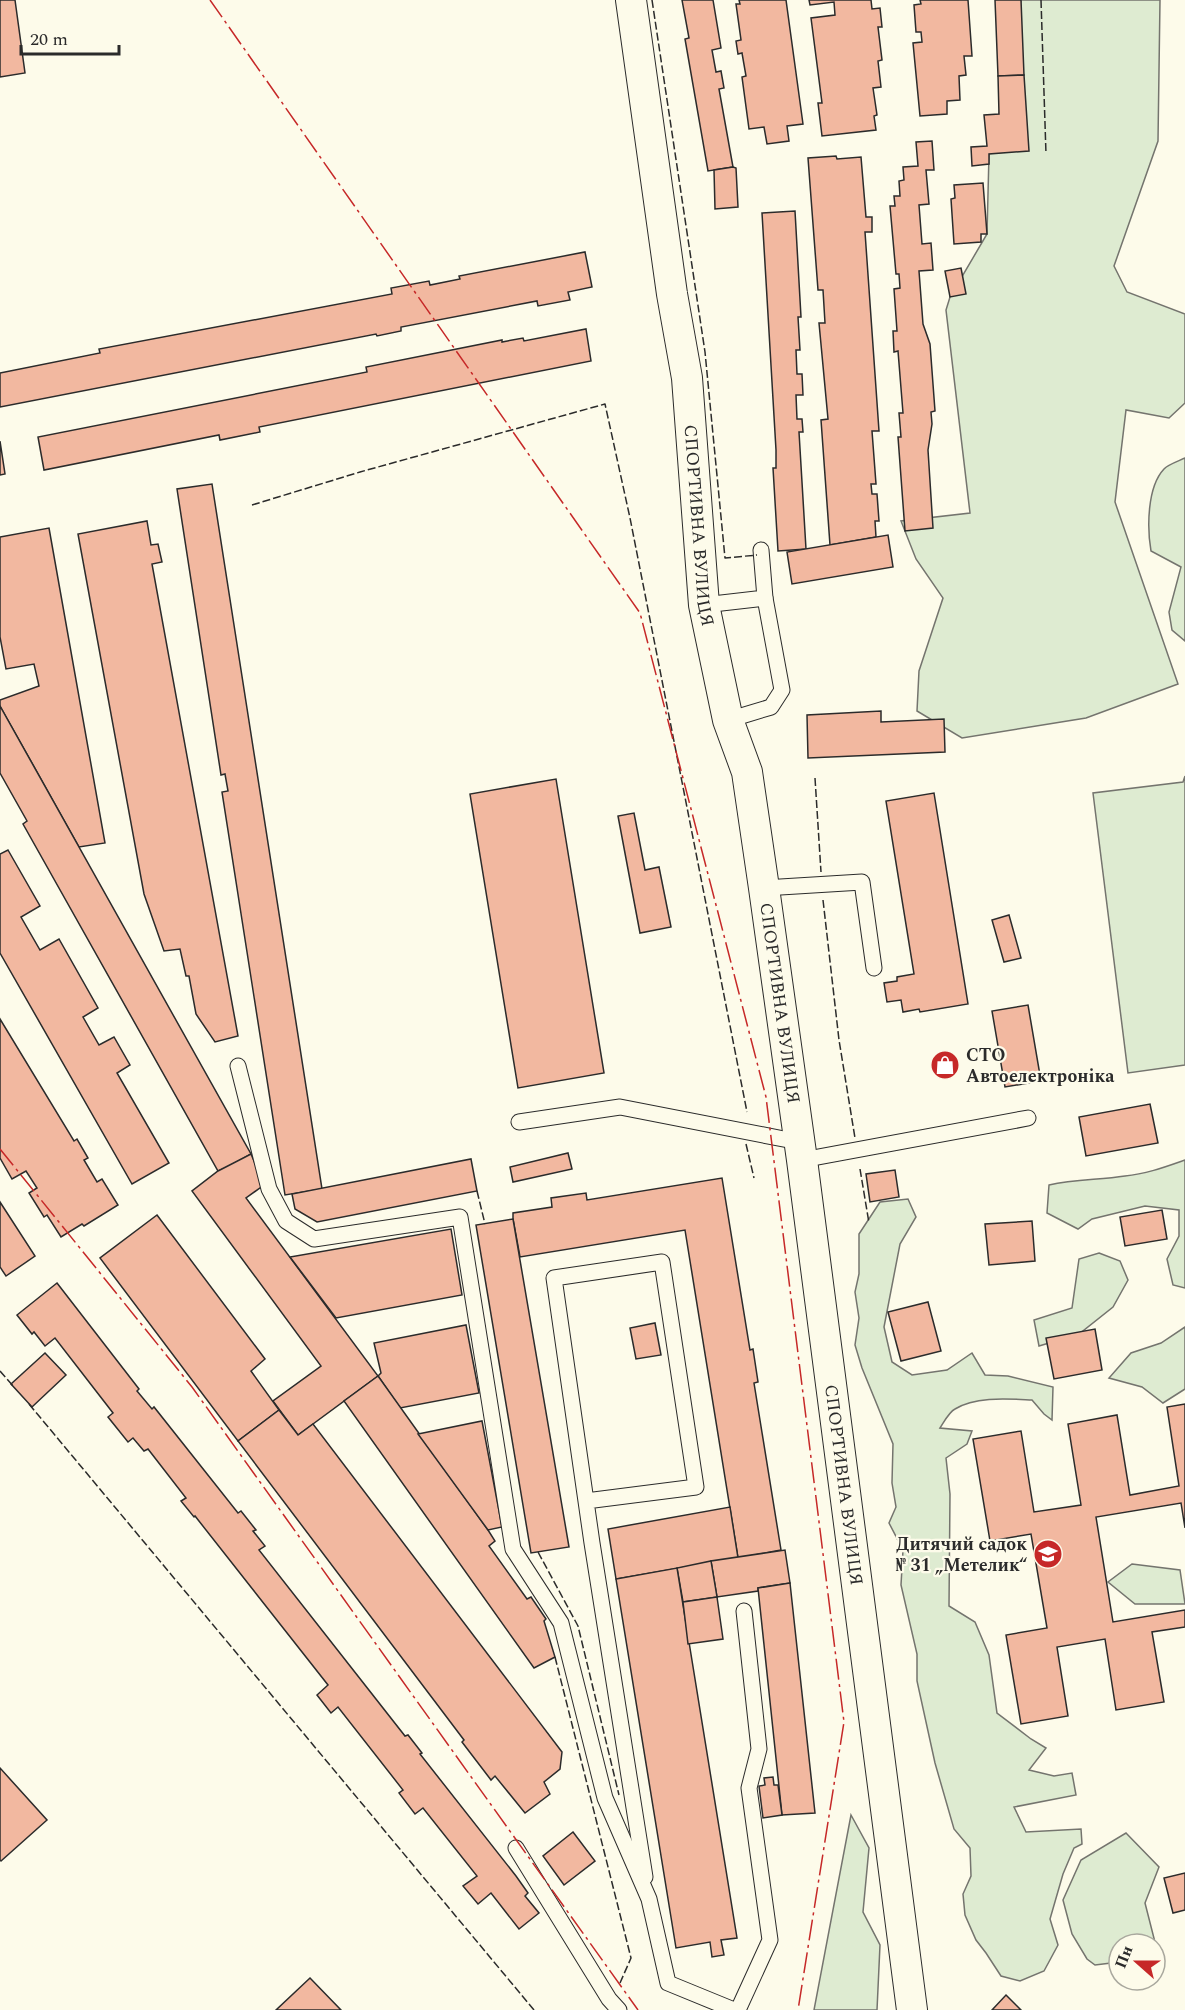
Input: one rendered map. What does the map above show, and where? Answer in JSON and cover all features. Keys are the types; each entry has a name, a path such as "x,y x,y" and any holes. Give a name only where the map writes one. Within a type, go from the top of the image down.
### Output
{"street":[{"name":"СПОРТИВНА ВУЛИЦЯ","path":"631,0 669,271 687,378 704,605 728,720 747,772 800,1151 912,2010"}],"lane":[{"path":"728,720 771,707 782,690 765,598 761,550"},
{"path":"704,605 765,598"},
{"path":"764,888 862,882 874,968"},
{"path":"238,1066 269,1189 286,1221 314,1239 460,1216 513,1549 561,1623 605,1798 649,1899"},
{"path":"519,1122 620,1107 800,1151 1028,1118"},
{"path":"586,1501 696,1487 662,1262 554,1278 586,1501 649,1899 668,1983 736,2010 770,1940 749,1788 759,1749 744,1611"},
{"path":"516,1848 609,1999 619,2010"}],"green space":[{"path":"1021,0 1160,0 1158,141 1114,266 1127,292 1185,314 1185,403 1169,418 1126,410 1115,502 1178,684 1086,718 962,738 917,711 919,671 943,598 916,559 901,521 970,513 946,310 950,297 987,234 989,154"},
{"path":"1185,458 1185,641 1172,630 1169,612 1181,567 1151,551 1149,520 1151,497 1158,477 1166,467"},
{"path":"1185,776 1185,1065 1128,1073 1093,793 1183,782"},
{"path":"1185,1160 1185,1288 1173,1285 1167,1259 1179,1236 1179,1210 1145,1206 1092,1219 1078,1229 1047,1213 1049,1185 1140,1174"},
{"path":"908,1199 916,1217 900,1244 884,1327 892,1362 912,1375 947,1370 972,1353 985,1375 1008,1376 1053,1387 1052,1420 1032,1400 993,1399 973,1402 955,1409 940,1428 972,1431 967,1444 946,1458 950,1494 949,1606 975,1622 989,1655 997,1713 1046,1748 1029,1770 1054,1776 1072,1773 1076,1795 1014,1807 1026,1832 1081,1829 1082,1844 1074,1848 1063,1874 1050,1919 1058,1945 1044,1971 1020,1981 1001,1976 976,1940 965,1915 963,1894 971,1876 970,1848 954,1829 935,1763 917,1681 917,1654 901,1585 903,1550 889,1523 896,1507 892,1483 893,1444 855,1345 859,1318 855,1292 859,1274 859,1234 880,1202"},
{"path":"1099,1253 1120,1261 1128,1280 1113,1307 1079,1334 1039,1346 1034,1320 1072,1308 1079,1259"},
{"path":"1185,1327 1185,1389 1163,1403 1142,1387 1109,1378 1131,1353 1161,1343"},
{"path":"1132,1564 1180,1570 1185,1604 1135,1604 1108,1582"},
{"path":"851,1815 869,1848 863,1912 880,1945 877,2010 814,2010"},
{"path":"1126,1833 1159,1867 1145,1903 1152,1932 1107,1932 1107,1964 1095,1965 1087,1959 1072,1934 1063,1900 1081,1860"}],"building":[{"path":"0,0 15,0 25,73 0,77"},
{"path":"682,0 713,0 721,48 712,50 716,72 721,71 724,88 719,89 733,167 708,171 685,39 689,38"},
{"path":"739,0 786,0 803,124 787,126 789,141 767,144 764,127 749,129 742,77 746,76 742,53 738,54 736,41 741,40 736,4 740,4"},
{"path":"809,0 871,0 872,9 880,8 882,27 878,27 882,60 878,61 881,87 873,88 877,115 874,116 876,130 822,136 818,103 822,103 811,18 835,15 834,2 810,5"},
{"path":"920,0 968,0 972,56 964,56 966,75 959,76 960,100 947,101 947,114 920,116 913,43 922,42 921,32 916,32 914,5 921,4"},
{"path":"995,0 1021,0 1024,75 998,76"},
{"path":"1024,75 1029,151 989,154 989,164 972,166 971,147 987,146 984,115 999,114 998,76"},
{"path":"932,141 934,170 926,170 929,204 919,205 922,244 931,243 933,270 919,271 923,324 930,344 935,411 931,412 932,424 928,450 933,528 905,531 898,437 901,437 899,413 903,413 898,351 894,352 893,331 897,331 894,289 900,288 899,274 896,274 890,206 895,206 894,196 900,196 899,181 904,180 903,167 918,166 916,142"},
{"path":"836,156 837,159 861,157 866,217 872,217 872,232 865,232 879,431 872,431 876,484 871,484 872,494 877,494 879,521 875,521 876,537 830,545 821,420 828,419 819,323 825,323 823,290 818,290 808,158"},
{"path":"736,168 738,207 715,209 714,170"},
{"path":"983,183 987,234 981,234 981,242 954,244 951,199 955,198 954,185"},
{"path":"795,211 801,317 798,317 800,350 796,350 797,374 802,374 803,395 796,395 797,419 802,419 803,432 799,432 806,549 778,551 773,468 776,468 776,450 762,213"},
{"path":"585,252 592,287 568,292 570,300 538,306 537,301 401,327 401,331 377,336 376,334 0,407 0,373 100,353 99,349 392,294 391,288 429,281 430,285 460,279 459,276"},
{"path":"961,268 966,294 950,297 945,271"},
{"path":"586,329 591,361 259,427 260,432 220,440 219,435 44,470 38,437 367,372 366,367 502,340 502,342 523,338 524,341"},
{"path":"0,441 5,474 0,475"},
{"path":"212,484 322,1189 285,1195 222,792 228,791 225,774 221,775 177,489"},
{"path":"147,521 151,545 158,544 162,562 152,564 238,1036 215,1042 196,1014 189,976 186,976 180,949 164,951 144,894 78,534"},
{"path":"49,528 105,843 79,847 0,706 0,700 39,686 34,664 6,669 0,637 0,537"},
{"path":"888,535 893,567 792,584 787,552"},
{"path":"0,706 251,1154 226,1168 218,1171 23,824 27,821 0,773"},
{"path":"881,711 881,722 944,719 945,752 808,758 807,715"},
{"path":"556,779 604,1073 518,1088 470,794"},
{"path":"934,793 968,1004 920,1012 919,1009 903,1012 901,1000 887,1002 884,983 897,981 897,977 914,974 886,801"},
{"path":"634,813 645,870 659,867 671,927 640,933 618,816"},
{"path":"8,850 40,906 21,917 40,950 59,939 98,1008 83,1017 99,1045 114,1037 130,1065 117,1073 169,1163 132,1184 0,953 0,854"},
{"path":"1009,915 1021,958 1004,962 992,920"},
{"path":"1028,1005 1041,1081 1005,1087 992,1011"},
{"path":"0,1019 74,1141 77,1139 88,1158 84,1160 97,1182 102,1179 118,1205 61,1237 47,1215 44,1217 29,1193 37,1188 26,1171 12,1179 0,1158"},
{"path":"1150,1104 1158,1143 1086,1156 1079,1117"},
{"path":"568,1153 572,1169 513,1182 510,1167"},
{"path":"251,1154 264,1185 246,1198 378,1376 298,1435 273,1401 321,1366 192,1191 218,1171"},
{"path":"471,1159 477,1191 317,1222 295,1209 292,1194"},
{"path":"895,1170 899,1197 870,1202 866,1174"},
{"path":"722,1178 750,1350 753,1349 758,1382 754,1383 781,1550 738,1558 685,1230 520,1257 513,1219 513,1213 552,1207 551,1198 586,1193 587,1200"},
{"path":"0,1202 35,1256 6,1276 0,1267"},
{"path":"1162,1210 1167,1239 1125,1246 1120,1217"},
{"path":"157,1215 265,1359 251,1371 279,1410 238,1441 100,1258"},
{"path":"513,1219 569,1547 531,1553 476,1225"},
{"path":"1032,1221 1035,1261 989,1265 985,1224"},
{"path":"451,1229 462,1295 336,1318 290,1257"},
{"path":"57,1283 139,1389 137,1391 152,1409 154,1407 238,1513 241,1511 256,1530 253,1531 265,1546 259,1550 405,1736 408,1735 422,1753 420,1754 516,1876 528,1893 525,1896 539,1913 519,1929 491,1893 478,1904 463,1886 477,1876 423,1808 415,1814 399,1793 403,1790 338,1707 331,1713 317,1695 328,1685 181,1501 186,1498 148,1449 144,1451 133,1438 128,1442 108,1417 113,1413 55,1338 45,1346 17,1315"},
{"path":"928,1302 941,1351 901,1361 888,1312"},
{"path":"655,1323 661,1355 636,1359 630,1328"},
{"path":"466,1325 479,1393 400,1408 378,1376 381,1373 374,1343"},
{"path":"1095,1329 1102,1370 1054,1379 1046,1338"},
{"path":"45,1353 66,1375 32,1407 11,1384"},
{"path":"378,1376 488,1530 495,1541 489,1546 527,1599 531,1597 546,1619 544,1621 555,1657 534,1668 344,1401"},
{"path":"1185,1404 1185,1528 1181,1503 1096,1517 1113,1622 1185,1610 1185,1627 1152,1632 1164,1702 1116,1710 1105,1639 1057,1647 1068,1716 1021,1724 1006,1635 1047,1628 1031,1534 990,1541 973,1439 1021,1431 1034,1512 1081,1505 1068,1424 1117,1415 1130,1495 1179,1486 1167,1407"},
{"path":"279,1410 298,1435 313,1424 562,1752 560,1769 544,1782 550,1794 525,1813 495,1776 491,1780 462,1742 464,1740 238,1441"},
{"path":"482,1421 502,1527 488,1530 418,1434"},
{"path":"730,1507 738,1558 616,1579 608,1529"},
{"path":"785,1550 790,1583 758,1588 758,1591 717,1597 711,1561"},
{"path":"711,1561 717,1597 683,1602 677,1568"},
{"path":"677,1568 737,1938 721,1940 724,1955 712,1957 710,1942 676,1948 616,1579"},
{"path":"790,1583 815,1813 782,1815 758,1588"},
{"path":"717,1597 723,1639 688,1644 683,1602"},
{"path":"0,1768 47,1820 1,1861 0,1860"},
{"path":"773,1777 774,1785 778,1785 782,1815 763,1818 759,1786 765,1785 764,1778"},
{"path":"573,1832 595,1861 564,1885 543,1856"},
{"path":"1185,1873 1185,1910 1173,1913 1164,1878"},
{"path":"310,1978 341,2010 276,2010"},
{"path":"1006,1995 1021,2010 992,2010"}],"fence":[{"path":"652,0 705,352 725,558 757,555"},
{"path":"1041,0 1046,154"},
{"path":"252,505 360,472 605,404 630,518 747,1112"},
{"path":"815,778 821,872"},
{"path":"823,900 839,1040 855,1138"},
{"path":"746,1144 754,1178"},
{"path":"860,1169 869,1223"},
{"path":"477,1191 485,1224"},
{"path":"0,1371 13,1386"},
{"path":"29,1404 534,2010"},
{"path":"538,1552 578,1626 619,1795"},
{"path":"555,1657 631,1958 620,1983"}],"power":[{"path":"210,0 640,613 766,1097 844,1722 798,2010"},
{"path":"0,1149 192,1387 638,2010"}],"place":[{"name":"СТО Автоелектроніка","path":"945,1065"},
{"name":"Дитячий садок № 31 „Метелик“","path":"1048,1554"}]}
